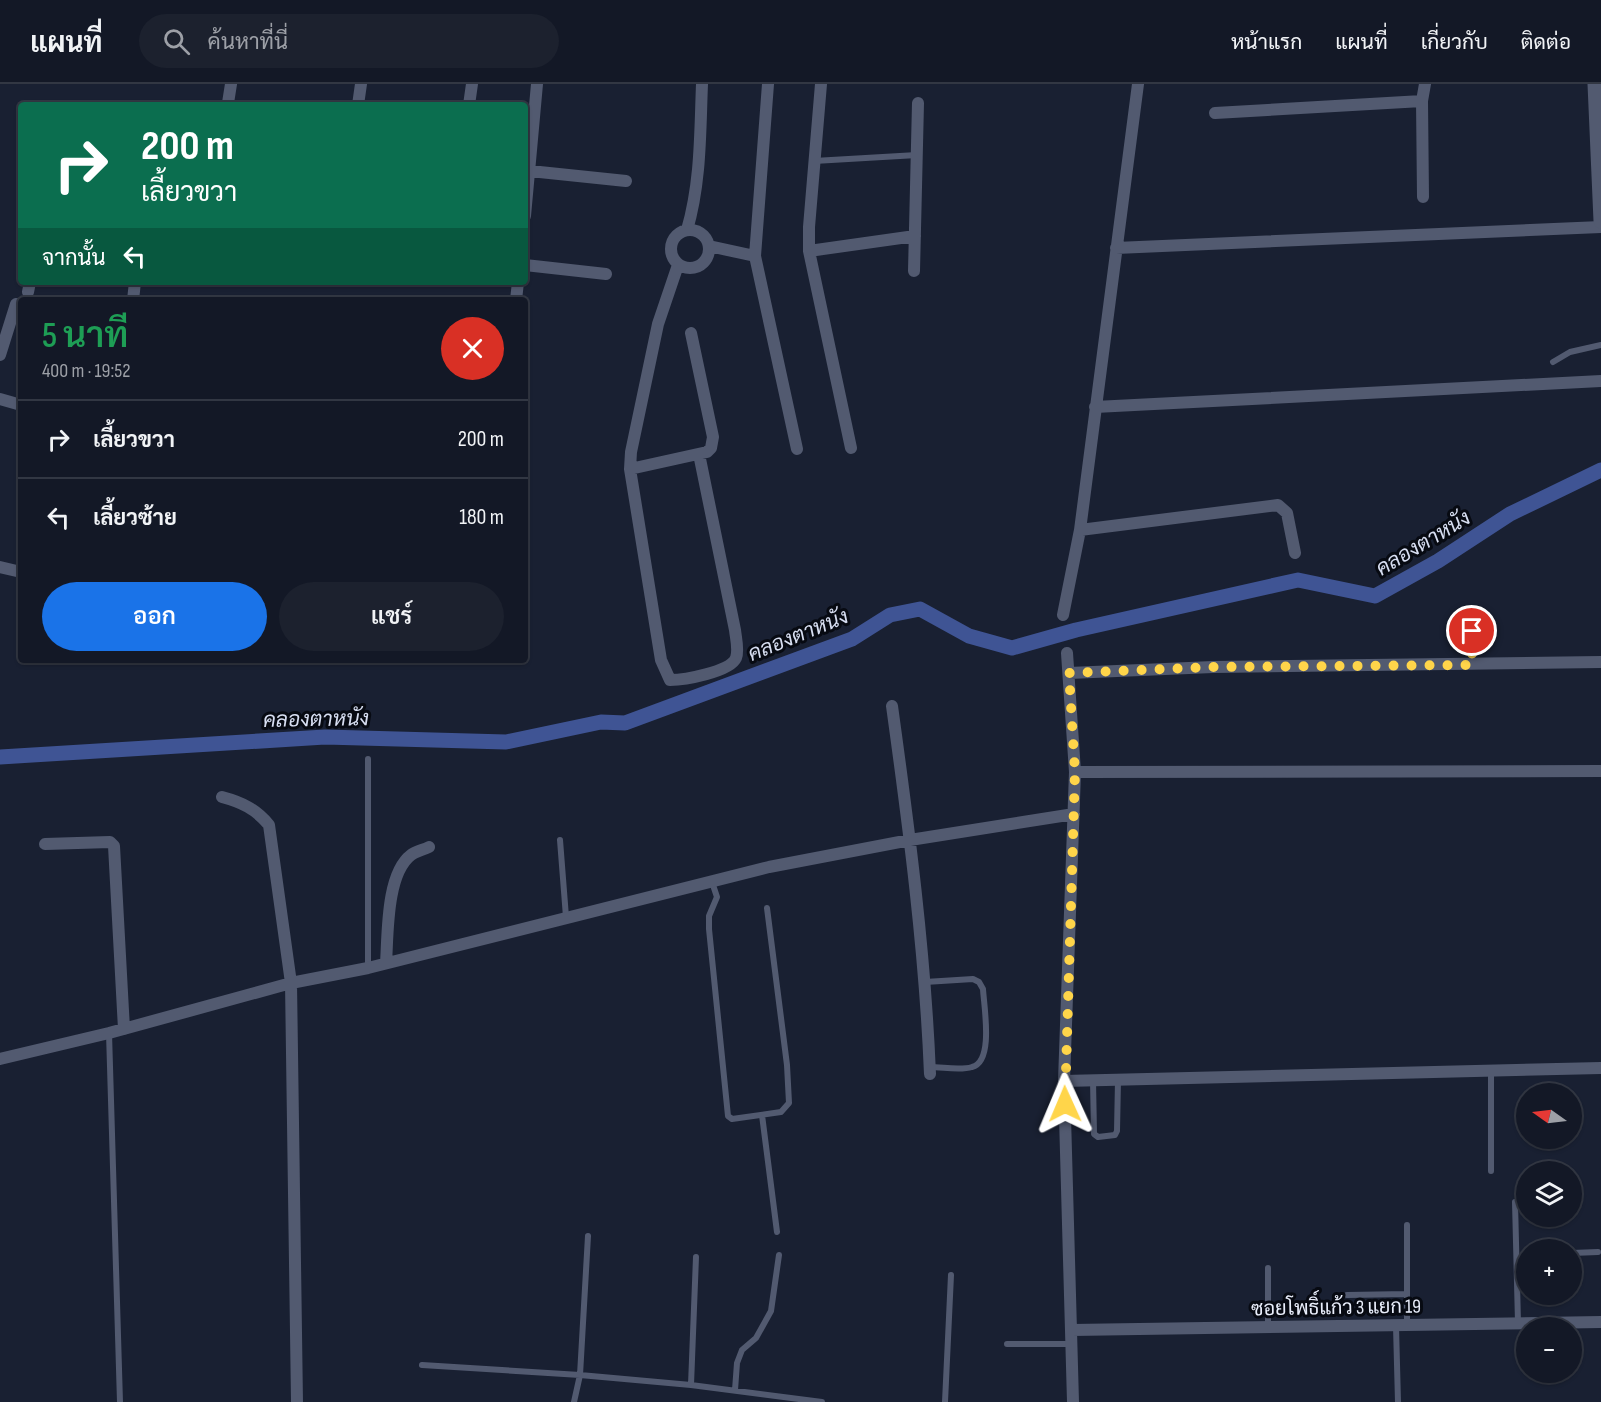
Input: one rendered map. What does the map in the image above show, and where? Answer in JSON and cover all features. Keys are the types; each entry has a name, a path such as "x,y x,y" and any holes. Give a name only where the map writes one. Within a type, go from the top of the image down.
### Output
{"street":[{"path":"228,102 231,84"},
{"path":"358,102 361,84"},
{"path":"469,102 472,84"},
{"path":"528,189 537,84"},
{"path":"687,230 695,203 699,171 702,84"},
{"path":"768,84 755,256 797,449"},
{"path":"821,84 809,251 852,448"},
{"path":"1063,615 1080,530 1138,84"},
{"path":"1423,197 1422,101 1425,84"},
{"path":"1595,84 1601,222"},
{"path":"1215,113 1422,101"},
{"path":"914,272 918,103"},
{"path":"530,171 626,181"},
{"path":"1116,248 1601,227"},
{"path":"687,230 702,234 709,246 709,254 699,266 692,269 678,265 673,259 671,244 680,232 687,230"},
{"path":"809,251 915,236"},
{"path":"709,246 755,256"},
{"path":"528,265 606,274"},
{"path":"678,265 658,324 631,452 630,470 661,660 670,680 680,680 721,670 733,663 737,657 735,630 699,454"},
{"path":"0,355 16,304"},
{"path":"630,470 699,454 711,448 713,437 691,333"},
{"path":"1095,407 1601,381"},
{"path":"0,399 18,404"},
{"path":"1080,530 1278,505 1287,513 1295,553"},
{"path":"0,567 18,571"},
{"path":"1067,653 1075,772 1064,1081 1073,1344 1072,1402"},
{"path":"1069,673 1213,667 1601,662"},
{"path":"892,706 910,840 925,982 930,1070"},
{"path":"1075,772 1601,771"},
{"path":"222,797 239,801 260,814 269,825 291,983 297,1402"},
{"path":"0,1059 109,1033 291,983 368,968 770,867 910,840 1074,814"},
{"path":"45,844 110,842 114,846 124,1029"},
{"path":"386,963 390,906 394,885 402,865 412,854 429,848"},
{"path":"1064,1081 1601,1068"},
{"name":"ซอยโพธิ์แก้ว 3 แยก 19","path":"1582,1322 1601,1322"},
{"name":"ซอยโพธิ์แก้ว 3 แยก 19","path":"1072,1330 1516,1323"}],"lane":[{"path":"814,161 917,155"},
{"path":"1553,362 1570,352 1601,345"},
{"path":"1472,614 1472,665"},
{"path":"368,759 368,968"},
{"path":"560,840 566,917"},
{"path":"712,882 717,897 709,916 709,928 728,1116 732,1119 781,1112 789,1103 787,1065 767,908"},
{"path":"925,982 973,979 979,982 983,989 986,1047 983,1061 974,1067 930,1070"},
{"path":"109,1033 120,1402"},
{"path":"1491,1072 1491,1171"},
{"path":"1093,1080 1094,1134 1098,1137 1111,1137 1117,1131 1118,1080"},
{"path":"762,1115 777,1232"},
{"path":"1515,1202 1517,1239"},
{"path":"1398,1402 1402,1325 1407,1294 1407,1225"},
{"path":"574,1402 580,1375 588,1236"},
{"path":"1582,1253 1598,1252"},
{"path":"735,1390 737,1363 742,1350 756,1338 771,1311 779,1256"},
{"path":"691,1385 696,1257"},
{"path":"1268,1268 1268,1327"},
{"path":"945,1402 951,1275"},
{"path":"1347,1295 1407,1294"},
{"path":"1007,1344 1073,1344"},
{"path":"422,1365 691,1385 822,1402"}],"waterway":[{"name":"คลองตาหนัง","path":"0,757 325,737 506,742 601,722 625,723 852,639 890,615 920,609 969,636 1012,648 1076,630 1298,580 1375,596 1438,561 1510,514 1601,470"}],"route":[{"path":"1065,1104 1075,772 1069,673 1213,667 1472,665 1472,631"}]}
